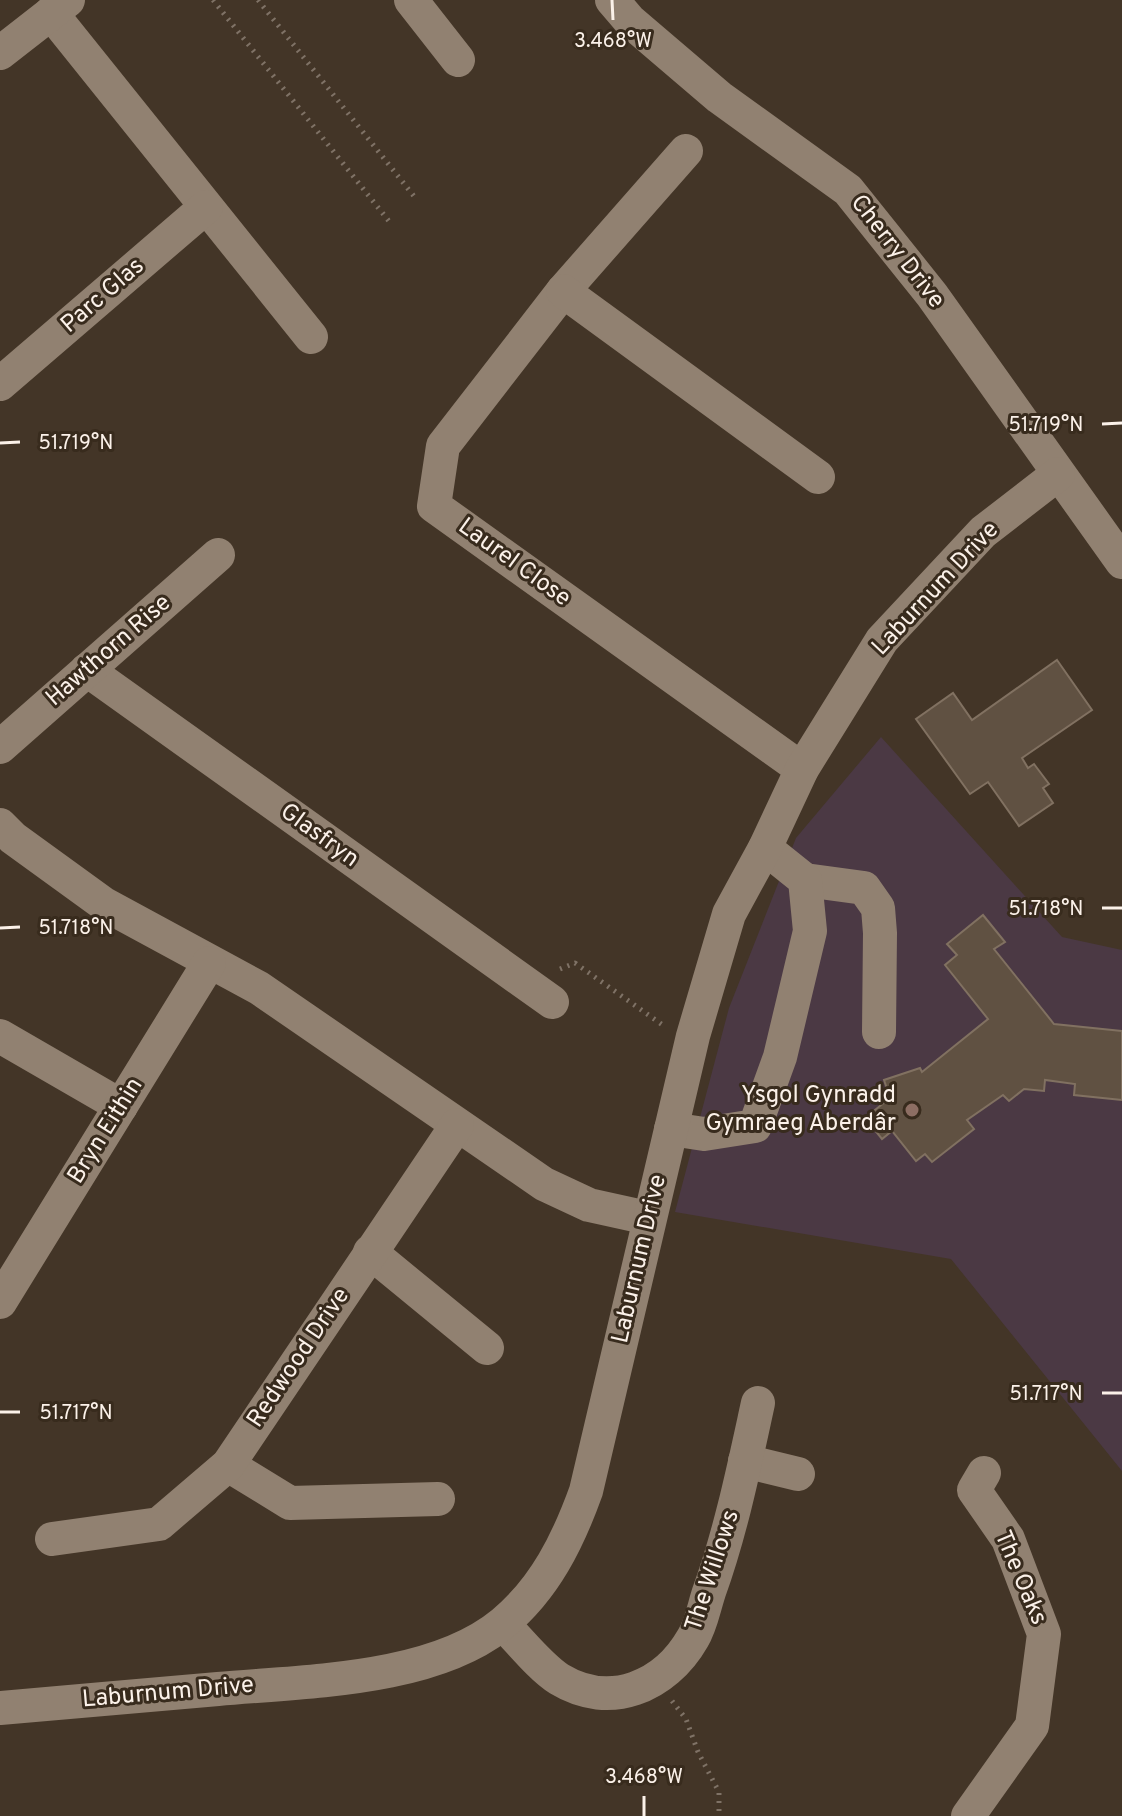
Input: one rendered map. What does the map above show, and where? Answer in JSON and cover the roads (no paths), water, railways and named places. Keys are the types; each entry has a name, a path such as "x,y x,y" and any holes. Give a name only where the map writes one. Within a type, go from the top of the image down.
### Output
{"street":[{"path":"411,0 458,60"},
{"name":"Cherry Drive","path":"612,0 630,21 719,97 848,190 932,295 1122,562"},
{"path":"0,53 60,6 206,207 311,337"},
{"name":"Laurel Close","path":"686,151 563,291 443,446 434,506 802,769"},
{"name":"Parc Glas","path":"0,384 206,207"},
{"path":"563,291 818,477"},
{"name":"Laburnum Drive","path":"0,1708 363,1676 448,1656 503,1624 542,1582 569,1539 586,1491 693,1036 729,914 765,848 802,769 882,640 983,532 1058,474"},
{"name":"Hawthorn Rise","path":"0,747 218,555"},
{"name":"Glasfryn","path":"87,670 539,993"},
{"path":"0,825 13,838 104,904 259,988 544,1184 589,1205 648,1218"},
{"path":"765,848 805,880 864,888 878,908 879,1032"},
{"path":"671,1129 704,1134 755,1126 780,1057 810,931 805,880"},
{"name":"Bryn Eithin","path":"1,1300 209,963"},
{"path":"0,1036 121,1106"},
{"name":"Redwood Drive","path":"52,1539 159,1524 228,1465 457,1125"},
{"path":"370,1252 487,1348"},
{"name":"The Willows","path":"503,1624 557,1678 587,1692 615,1693 638,1689 656,1679 676,1661 694,1637 723,1551 758,1403"},
{"path":"745,1461 798,1474"},
{"path":"228,1465 290,1503 438,1499"},
{"name":"The Oaks","path":"968,1816 1032,1726 1044,1634 1008,1539 974,1490 984,1473"}],"place":[{"name":"Ysgol Gynradd Gymraeg Aberdâr","path":"912,1110"}]}
